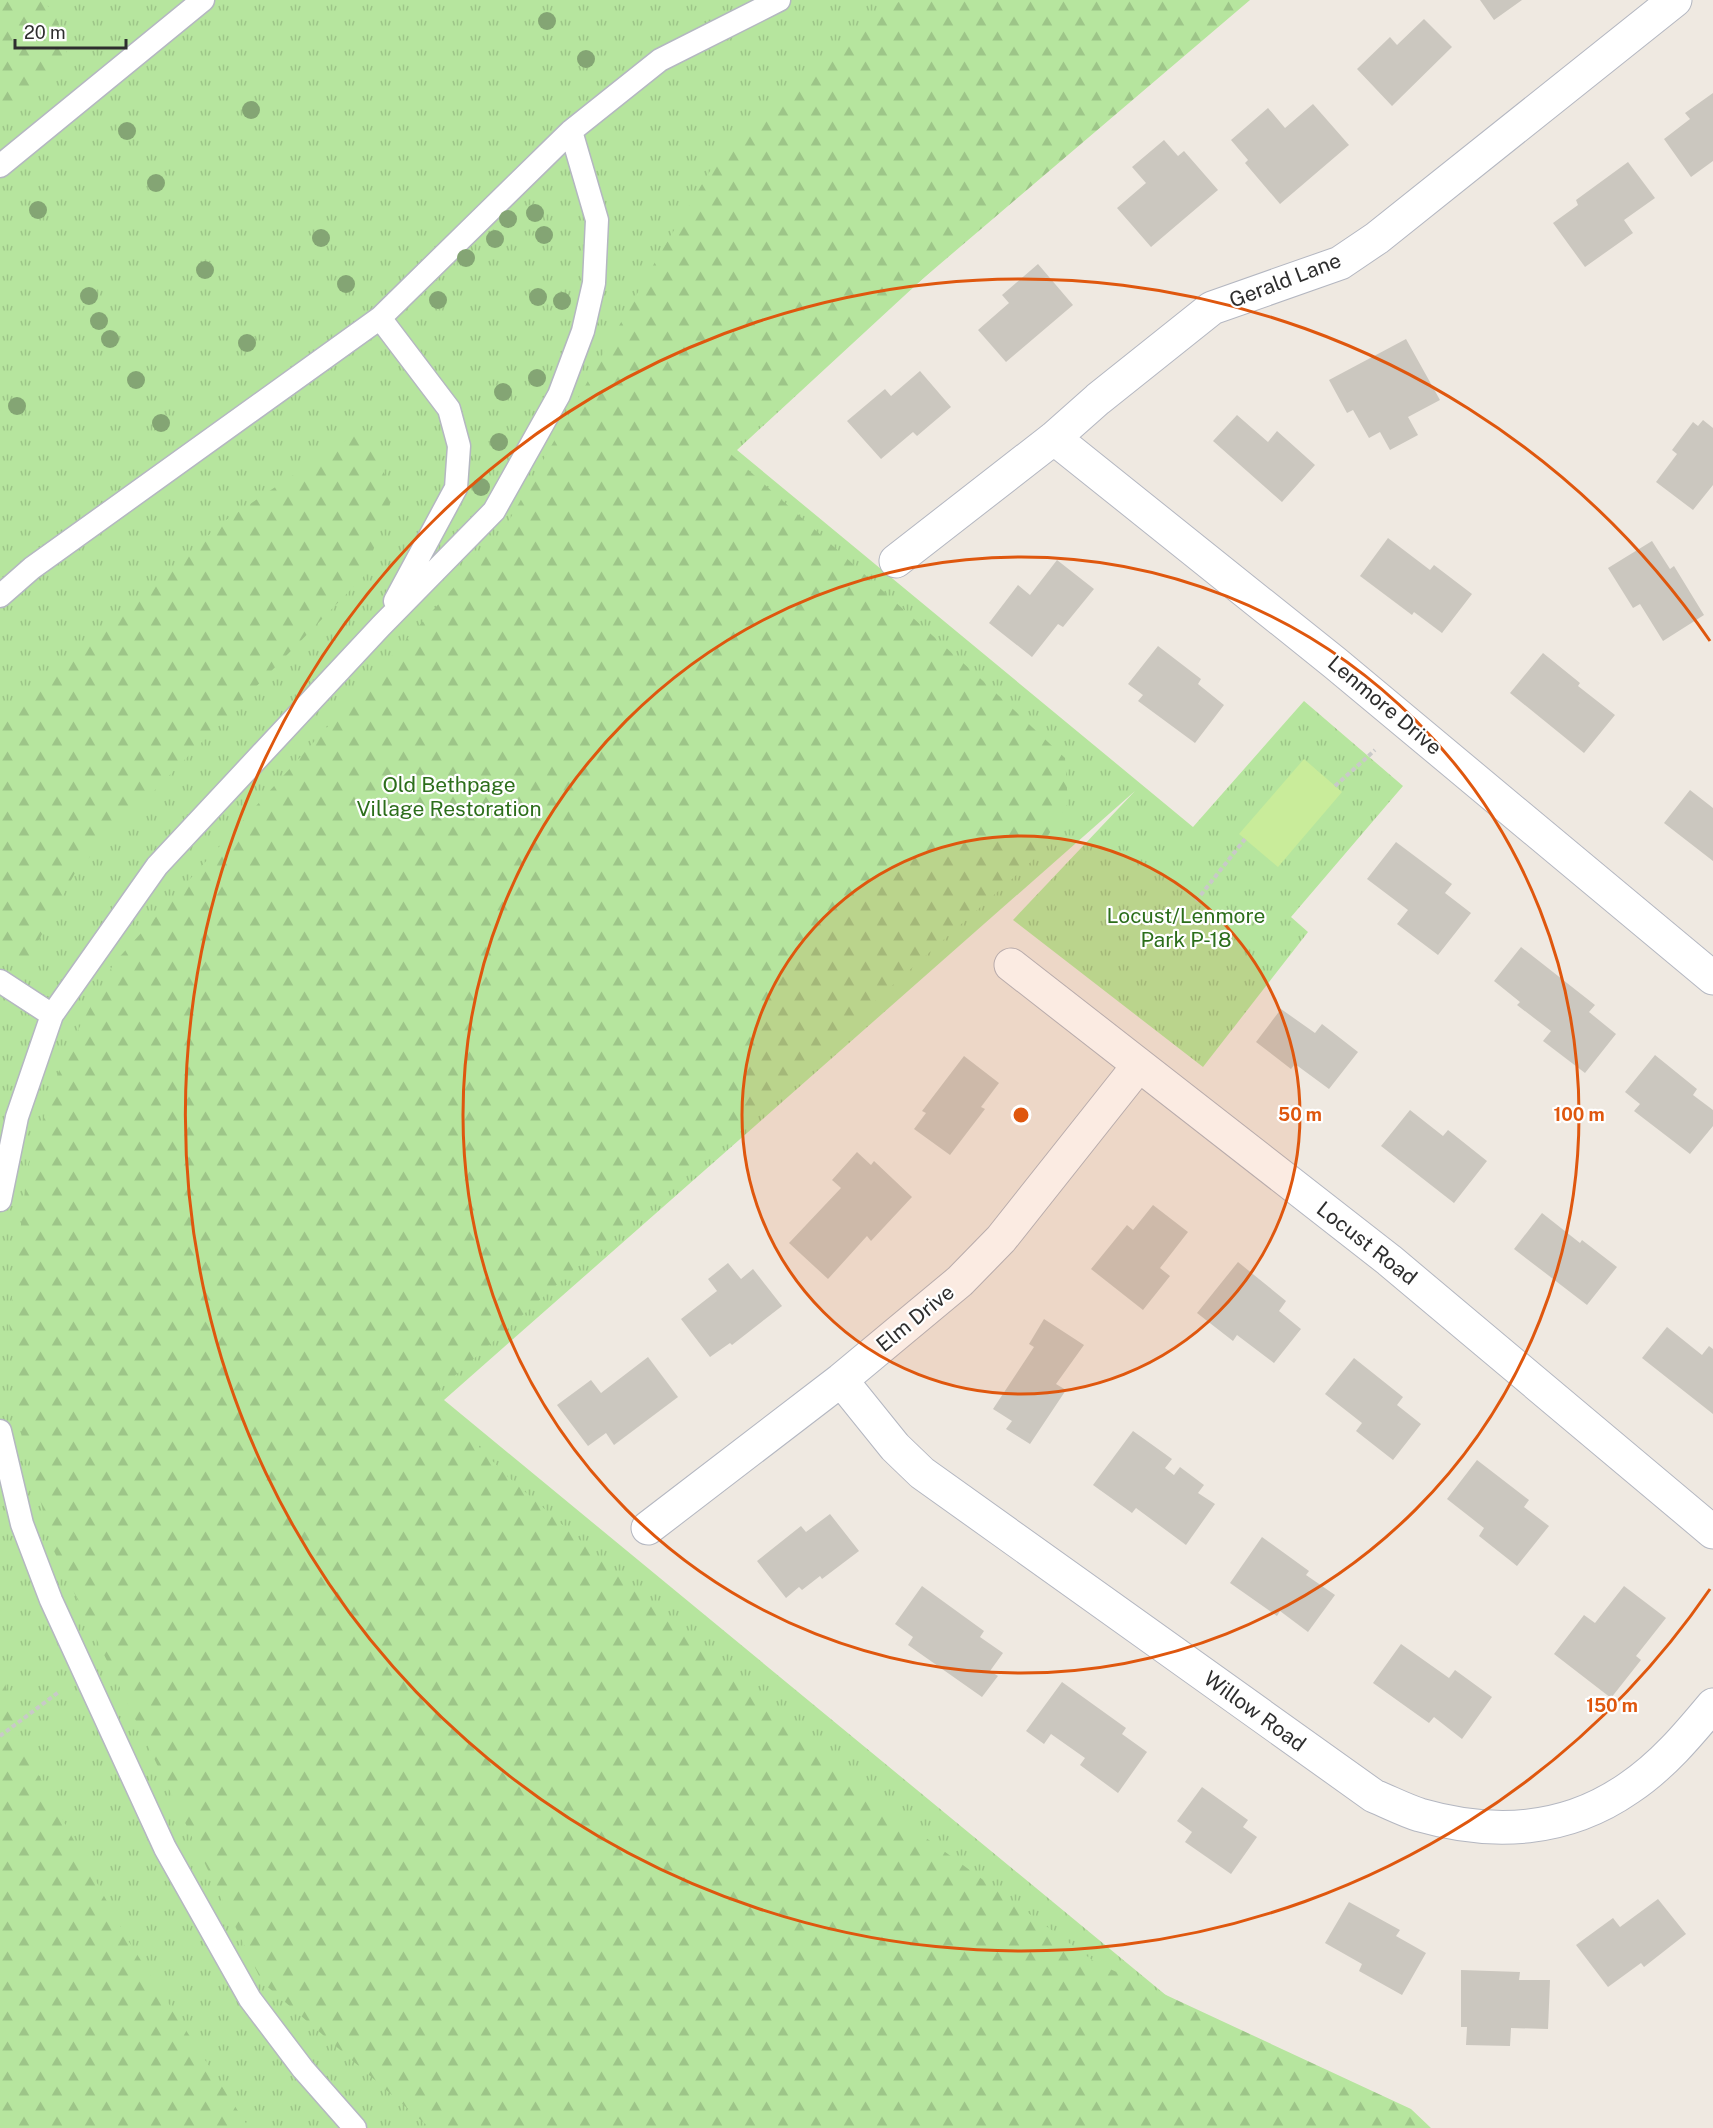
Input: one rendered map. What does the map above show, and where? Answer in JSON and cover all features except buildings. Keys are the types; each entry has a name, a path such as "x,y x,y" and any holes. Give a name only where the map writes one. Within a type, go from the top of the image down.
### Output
{"street":[{"name":"Gerald Lane","path":"896,561 1054,438 1098,399 1212,308 1340,263 1377,238 1675,0"},
{"name":"Lenmore Drive","path":"1054,438 1335,663 1713,978"},
{"name":"Locust Road","path":"1011,965 1389,1260 1713,1532"},
{"name":"Elm Drive","path":"648,1528 840,1380 960,1281 1001,1239 1139,1065"},
{"name":"Willow Road","path":"840,1380 895,1447 922,1473 1374,1796 1418,1814 1458,1824 1494,1828 1552,1823 1582,1814 1608,1802 1631,1787 1667,1757 1713,1705"}],"lane":[{"path":"0,166 203,0"},
{"path":"0,596 32,568 380,318 571,131 660,60 779,0"},
{"path":"0,1200 17,1117 52,1015 157,866 381,626 494,511 559,395 583,331 594,283 597,220 571,131"},
{"path":"380,318 449,409 459,446 456,488 381,626"},
{"path":"0,981 52,1015"},
{"path":"0,1431 22,1524 51,1600 165,1848 250,1999 303,2069 356,2128"}],"path":[{"path":"1335,786 1375,750"},
{"path":"1196,901 1245,839"},
{"path":"0,1736 84,1672"}],"green space":[{"name":"Old Bethpage Village Restoration","path":"0,0 1225,0 737,450 1193,827 1304,701 1403,786 1291,917 1308,932 1203,1067 1013,920 1135,791 444,1400 1327,2128 0,2128"},
{"path":"0,0 40,0 54,11 69,60 0,117"},
{"name":"Old Bethpage Village Restoration","path":"901,0 1250,0 724,448 982,680 1065,758 1068,803 1033,860 431,1397 506,1475 873,1799 1095,1962 1411,2109 1431,2128 430,2128 262,1982 54,1551 22,1433 9,1323 28,1167 63,1058 114,963 501,535 659,255 724,148"},
{"path":"361,430 394,492 364,576 76,871 28,960 0,949 0,727 223,522"},
{"path":"1304,759 1342,792 1278,867 1239,834"},
{"path":"0,1664 20,1741 129,1942 249,2128 0,2128"}],"park label":[{"name":"Locust/Lenmore Park P-18","path":"1186,927"}]}
